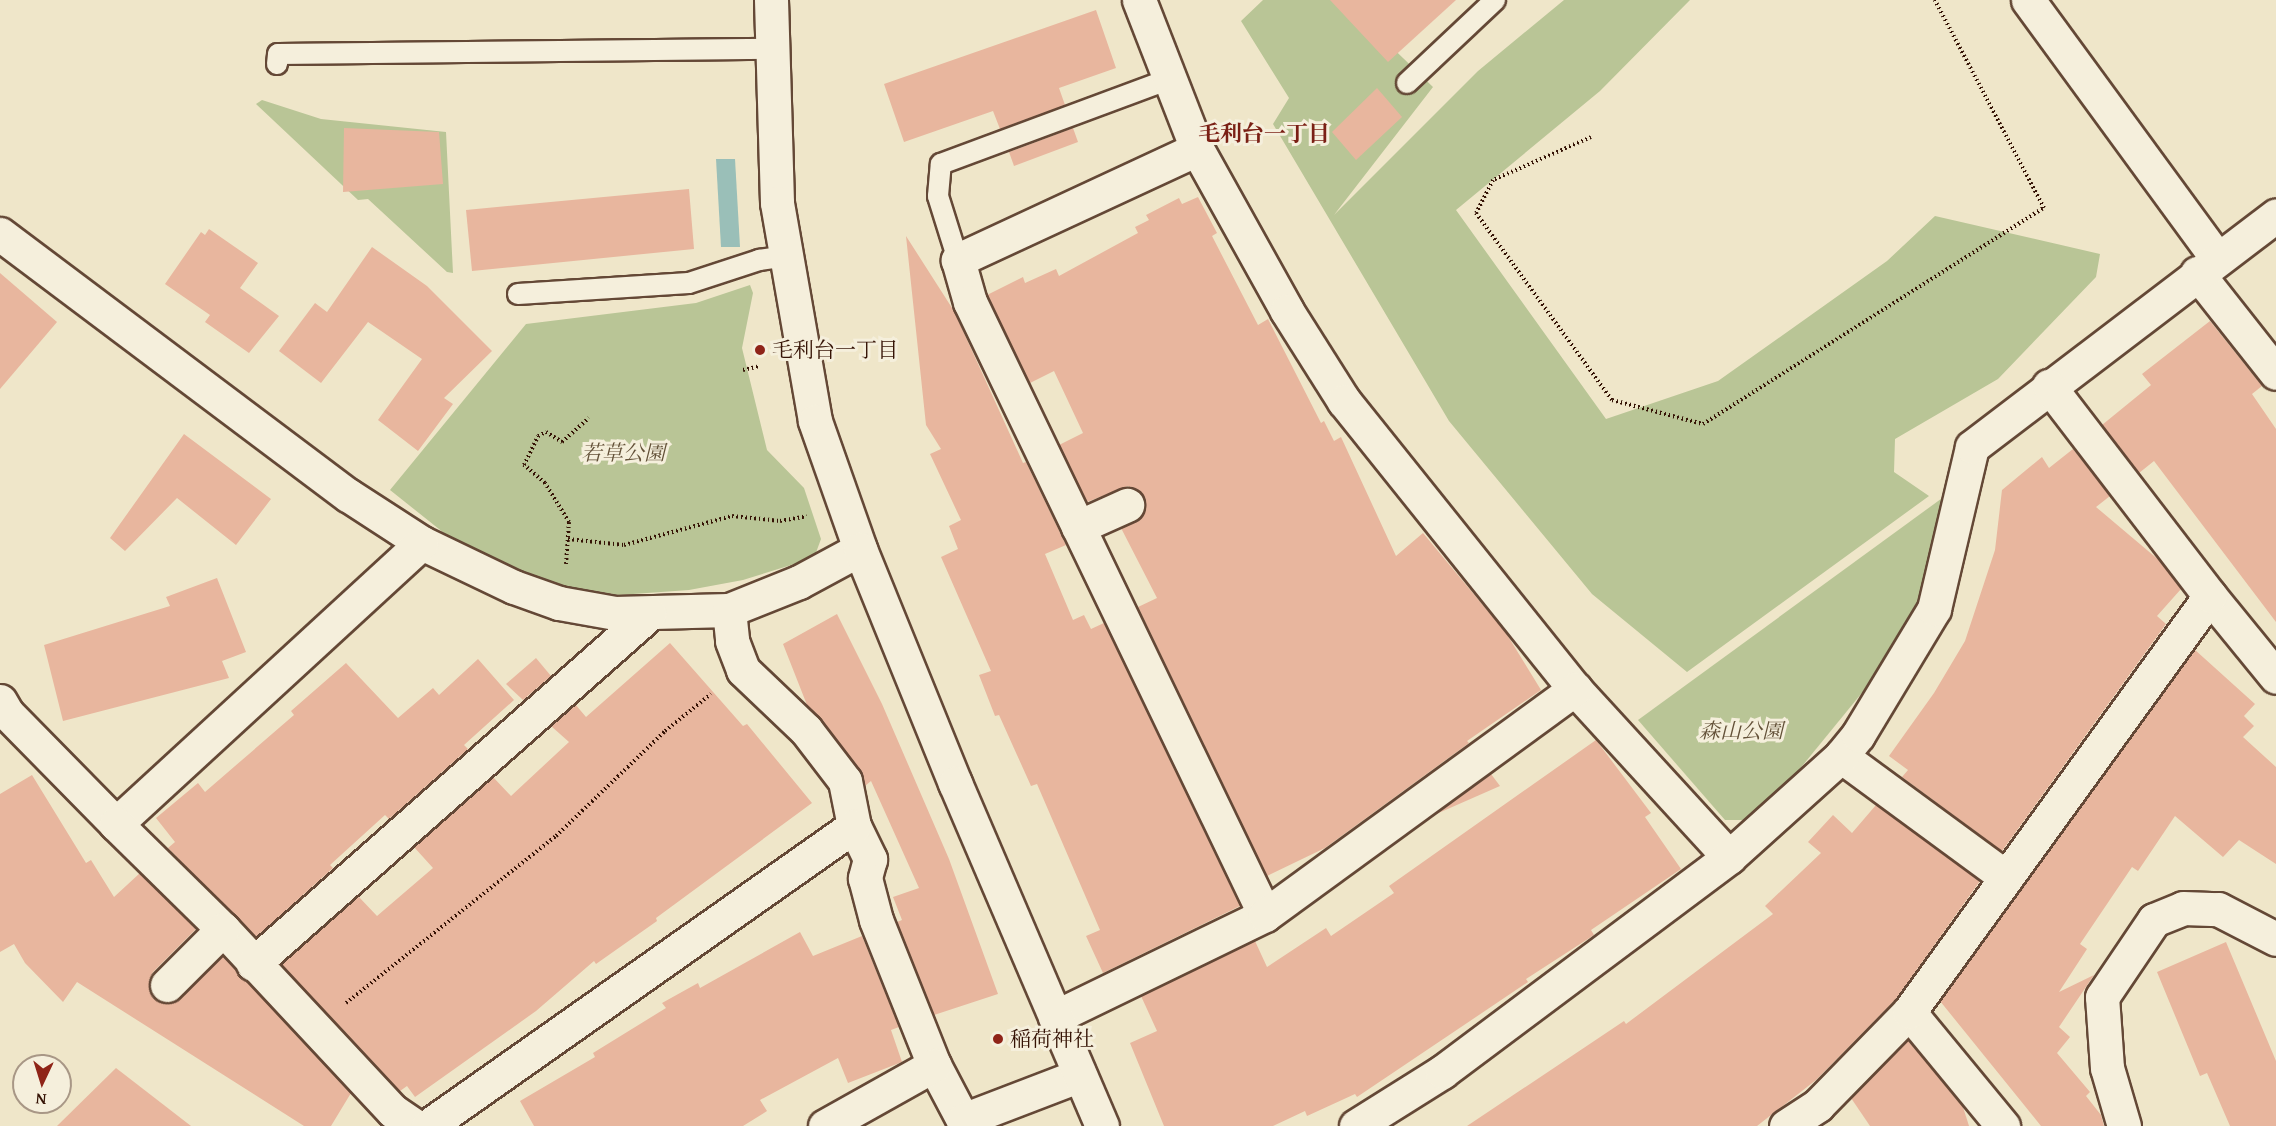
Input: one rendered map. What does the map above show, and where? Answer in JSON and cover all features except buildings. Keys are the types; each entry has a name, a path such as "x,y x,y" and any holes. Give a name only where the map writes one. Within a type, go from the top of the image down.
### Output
{"street":[{"path":"771,0 777,203 815,421 860,549 955,783 1102,1126"},
{"path":"1139,0 1197,149 1287,311 1344,401 1575,689 1729,857"},
{"path":"2028,0 2207,265 2276,373"},
{"path":"1197,149 958,260 970,302 1265,915"},
{"path":"1356,1126 1442,1072 1729,857 1841,756 1858,735 1934,609 1972,447 2276,214"},
{"path":"0,234 348,495 423,543 514,587 559,603 615,614 729,610 800,582 860,549"},
{"path":"2049,386 2210,596 2276,677"},
{"path":"1078,527 1127,505"},
{"path":"116,824 423,543"},
{"path":"1786,1126 1818,1105 1909,1012 2210,596"},
{"path":"729,610 732,641 742,670 806,730 845,781 854,826 870,859 865,878 876,920 934,1065 963,1120 1080,1075"},
{"path":"253,964 649,614"},
{"path":"1056,1017 1265,915 1575,689"},
{"path":"0,701 7,713 223,930 393,1111 416,1126"},
{"path":"1841,756 2006,877"},
{"path":"428,1126 854,826"},
{"path":"2124,1126 2107,1068 2102,997 2154,920 2182,908 2218,909 2276,939"},
{"path":"167,986 223,930"},
{"path":"1909,1012 2003,1126"},
{"path":"825,1126 934,1065"}],"lane":[{"path":"1407,83 1495,0"},
{"path":"277,64 278,54 772,49"},
{"path":"958,260 938,196 940,164 1170,79"},
{"path":"518,294 689,283 759,260 786,256"}],"path":[{"path":"1591,137 1492,180 1476,213 1612,400 1703,424 2044,208 1935,0"},
{"path":"743,370 760,366"},
{"path":"559,603 569,522 545,483 524,465 538,436 546,432 562,442 589,418"},
{"path":"568,539 624,545 732,516 780,521 816,514"},
{"path":"352,997 556,836 696,705"}],"green space":[{"path":"1263,0 1343,0 1433,87 1334,215 1478,71 1564,0 1690,0 1600,91 1456,210 1606,419 1718,381 1887,261 1935,216 2100,254 2096,277 1998,379 1895,439 1894,472 1929,496 1687,672 1592,594 1449,421 1273,124 1289,98 1241,21"},
{"path":"262,100 321,119 446,132 453,273 447,272 368,199 358,200 256,104"},
{"name":"若草公園","path":"750,285 753,293 742,348 767,450 804,488 821,539 814,558 743,580 689,590 619,595 547,583 449,537 390,490 526,324 696,303"},
{"name":"森山公園","path":"1945,496 1920,610 1892,656 1785,787 1745,820 1725,820 1638,720"}],"water":[{"path":"716,159 735,159 740,247 721,247"}],"place":[{"name":"毛利台一丁目","path":"760,350"},
{"name":"稲荷神社","path":"998,1039"}],"district":[{"name":"毛利台一丁目","path":"1264,134"}]}
